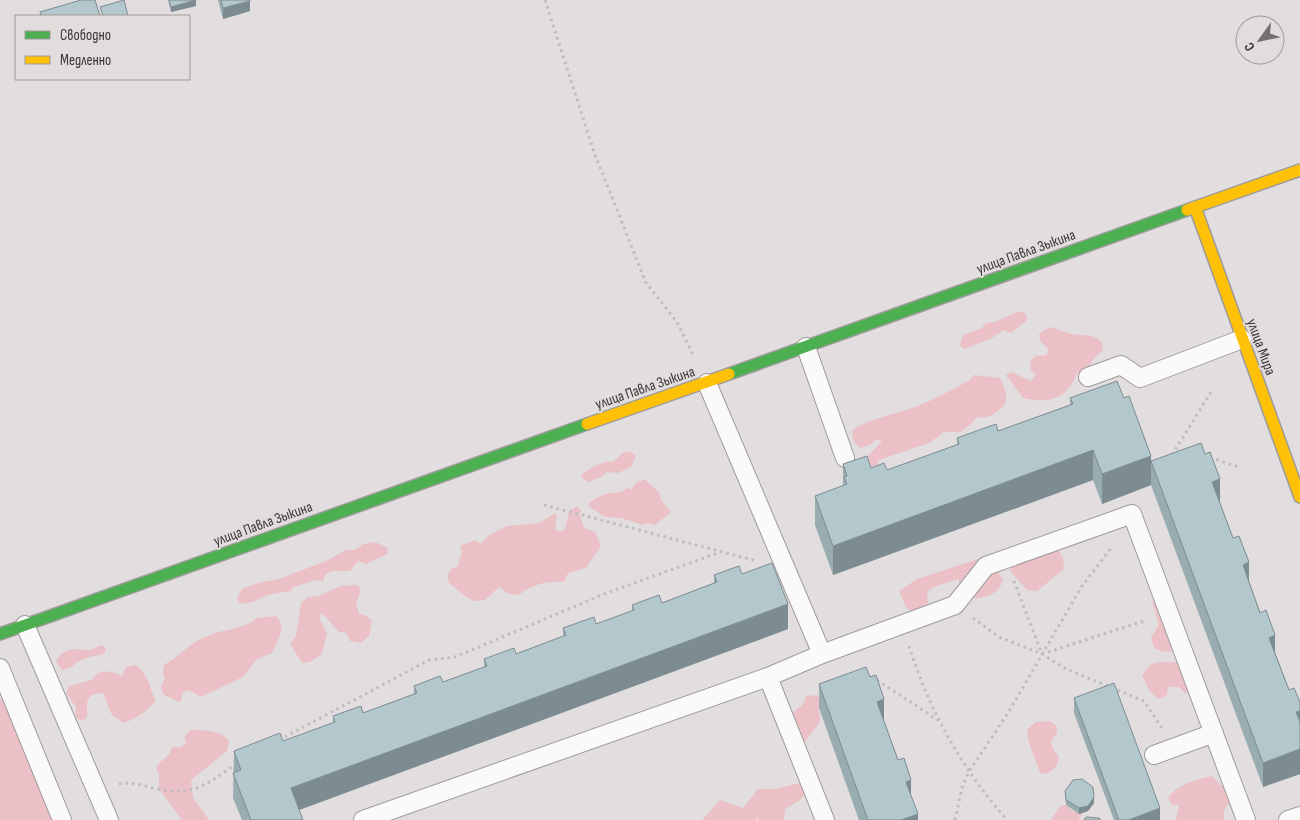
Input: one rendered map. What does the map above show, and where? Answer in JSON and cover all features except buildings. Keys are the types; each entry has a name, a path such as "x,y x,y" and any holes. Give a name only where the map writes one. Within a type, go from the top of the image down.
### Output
{"main road":[{"name":"улица Павла Зыкина","path":"0,634 1300,170"},
{"name":"улица Мира","path":"1195,207 1242,339 1296,474 1300,497"}],"lane":[{"path":"1088,377 1121,364 1140,378 1242,339"},
{"path":"806,347 845,458"},
{"path":"707,383 786,570 826,652"},
{"path":"363,820 768,677 826,652 956,605 986,566 1132,514 1246,820"},
{"path":"24,625 109,820"},
{"path":"0,668 62,820"},
{"path":"768,677 824,820"},
{"path":"1154,755 1214,733"}],"path":[{"path":"545,0 594,152 646,283 677,322 707,383"},
{"path":"1171,456 1211,392"},
{"path":"1207,460 1215,459 1238,467"},
{"path":"544,505 723,551 786,570"},
{"path":"955,820 963,784 970,770 1008,712 1082,586 1106,557 1132,514"},
{"path":"274,742 429,660 455,657 604,594 723,551"},
{"path":"1005,559 1042,654"},
{"path":"956,605 999,637 1042,654 1066,669 1144,701 1175,748"},
{"path":"1042,654 1169,613"},
{"path":"902,624 920,682 949,741 1007,820"},
{"path":"826,652 840,655 939,720"},
{"path":"204,787 243,760"}],"shaded area":[{"path":"1019,311 1026,314 1027,320 1011,333 1004,330 992,338 964,349 960,345 963,335 982,328 986,323 995,322"},
{"path":"1050,327 1071,334 1092,336 1101,341 1103,350 1094,358 1085,372 1077,373 1073,382 1063,394 1049,400 1023,398 1006,375 1011,372 1031,381 1036,374 1031,371 1030,361 1036,356 1047,355 1048,349 1040,341 1039,334"},
{"path":"974,375 1000,378 1006,393 1006,403 1000,409 990,416 977,417 960,432 944,432 929,443 879,460 876,467 869,466 866,458 882,441 877,439 870,445 860,448 854,442 852,431 865,423 931,400 970,380"},
{"path":"624,452 631,452 636,456 631,467 618,473 607,472 603,476 589,482 583,479 581,475 588,470 601,464 613,462"},
{"path":"644,479 659,492 661,500 671,512 655,525 647,523 643,525 621,518 605,517 588,506 590,502 604,494 622,492 627,488 632,489 635,484"},
{"path":"577,506 581,510 580,515 584,528 595,532 601,546 586,568 568,573 564,582 540,584 529,588 519,595 507,593 499,587 485,600 474,601 449,583 447,576 451,569 458,566 462,552 460,546 475,540 481,544 489,535 507,526 539,523 555,513 557,516 555,529 560,532 565,529 569,512"},
{"path":"1034,538 1042,546 1057,548 1063,558 1064,569 1037,591 1027,590 1010,571 1017,547"},
{"path":"375,542 388,548 387,554 366,564 358,561 350,571 332,571 326,574 323,581 317,580 293,587 291,591 267,595 253,602 240,604 237,598 242,589 258,583 279,579 326,561 346,550 355,550 363,544"},
{"path":"993,554 993,564 1003,580 997,591 981,598 962,597 959,590 959,579 936,586 927,592 928,603 912,612 906,607 899,591 917,579"},
{"path":"357,585 361,590 356,604 359,614 367,616 372,621 369,636 361,643 350,641 346,633 339,632 322,613 319,618 327,633 322,654 310,662 302,663 290,644 296,636 301,603 308,597 319,596 340,586"},
{"path":"1157,601 1174,651 1164,652 1154,648 1151,637 1159,625 1152,602"},
{"path":"276,616 281,629 279,639 272,653 257,659 243,677 201,697 189,690 182,693 182,700 178,702 163,694 161,687 165,678 163,673 164,665 192,644 213,634 252,622 256,618"},
{"path":"102,645 106,648 104,654 86,658 66,669 62,670 56,661 66,651 73,649 89,650"},
{"path":"1184,662 1203,678 1201,685 1195,691 1185,693 1179,687 1168,687 1167,695 1159,699 1150,692 1142,675 1151,664"},
{"path":"136,665 147,678 156,701 145,711 124,723 112,715 103,693 89,697 87,717 81,721 75,716 76,707 66,693 69,686 92,680 101,672 122,676 126,667"},
{"path":"13,695 62,820 0,820 0,700"},
{"path":"818,695 822,703 819,708 820,722 803,744 788,718 804,703 806,696"},
{"path":"1050,721 1057,727 1057,733 1051,741 1053,749 1059,757 1056,767 1047,774 1040,773 1030,747 1027,730 1036,722"},
{"path":"191,730 217,733 226,737 229,741 227,751 191,780 193,798 209,820 182,820 159,789 159,774 156,768 169,754 172,747 181,747 186,743 184,737"},
{"path":"1212,776 1225,789 1229,803 1224,810 1224,820 1176,820 1179,805 1172,805 1168,798 1172,793 1188,783"},
{"path":"800,783 806,793 799,801 785,809 784,820 759,820 758,817 755,820 702,820 720,800 743,808 758,789 776,789"},
{"path":"1066,805 1074,812 1083,813 1078,820 1051,820 1060,806"}],"traffic: fast":[{"path":"729,374 1187,210"},
{"path":"0,634 587,424"}],"traffic: slow":[{"path":"1187,210 1300,170"},
{"path":"1195,207 1300,497"},
{"path":"587,424 729,374"}]}
